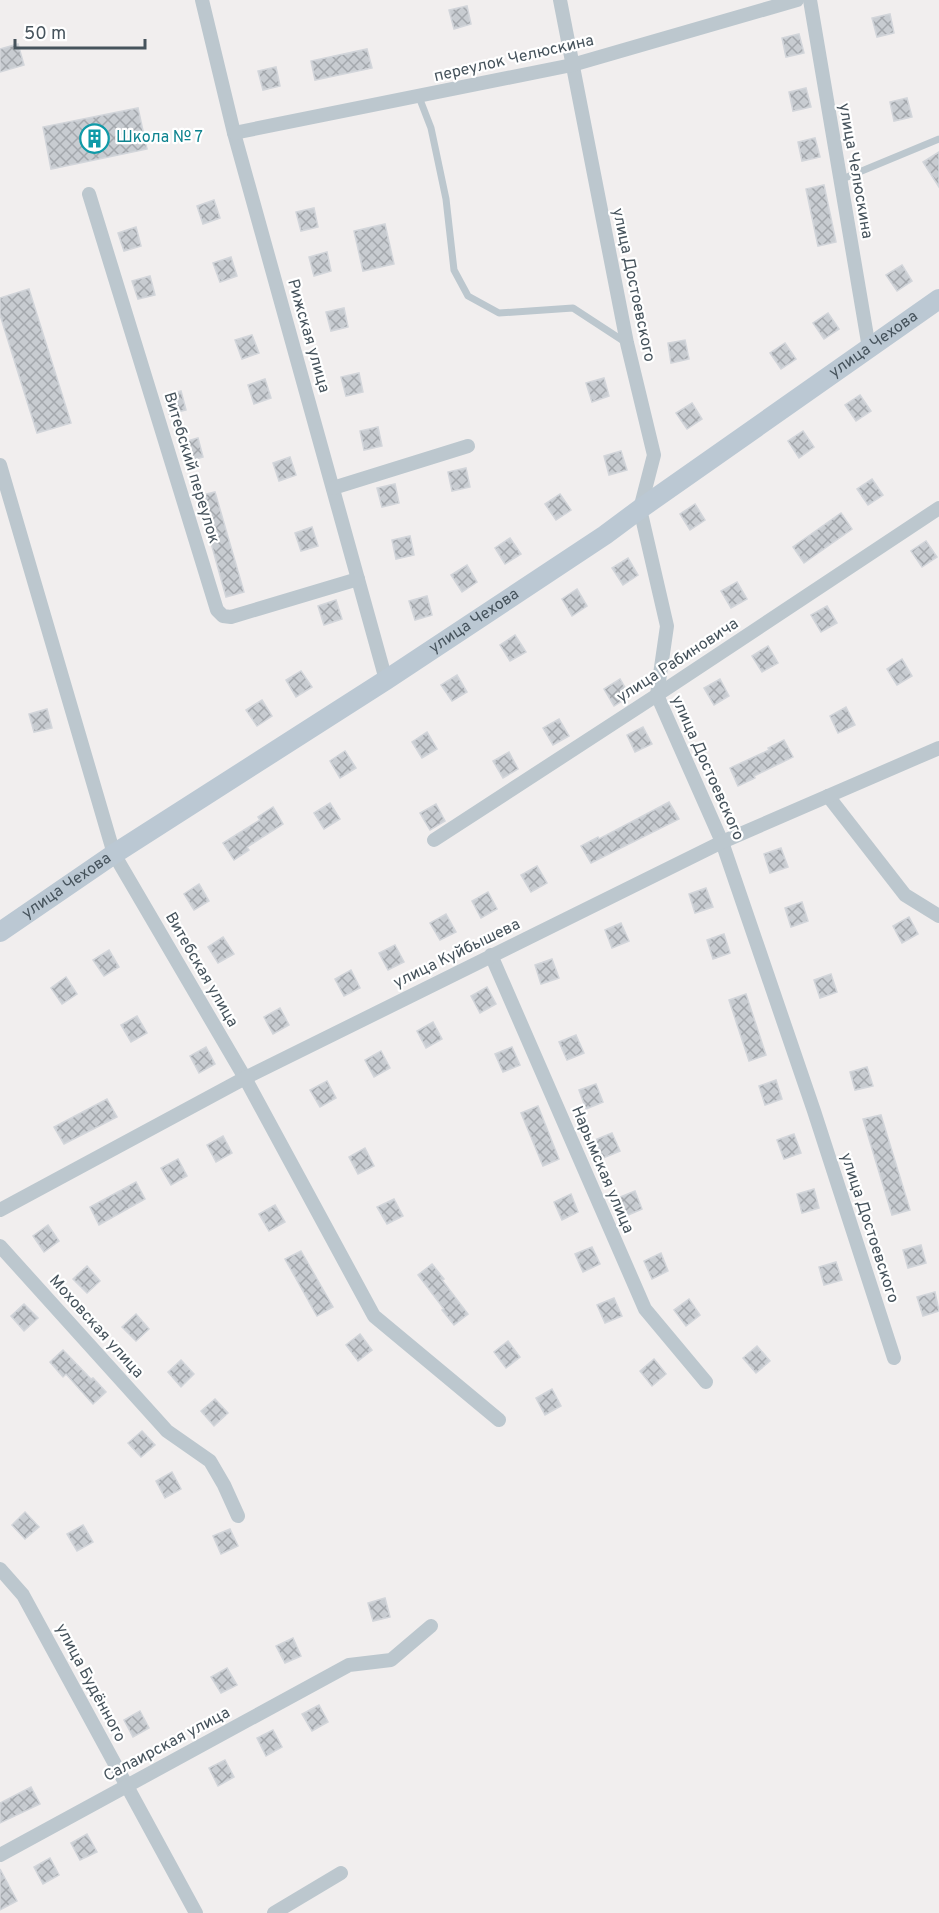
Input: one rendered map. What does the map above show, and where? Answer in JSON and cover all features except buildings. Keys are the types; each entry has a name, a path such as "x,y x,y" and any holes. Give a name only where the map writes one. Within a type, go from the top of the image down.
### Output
{"street":[{"name":"Рижская улица","path":"202,0 234,133 386,680"},
{"name":"улица Достоевского","path":"560,0 627,343 654,455 640,509 667,626 657,695 722,842 814,1111 894,1358"},
{"name":"переулок Челюскина","path":"234,133 572,65 797,0"},
{"name":"улица Челюскина","path":"810,0 869,348"},
{"name":"Витебский переулок","path":"89,194 217,610 223,616 231,617 358,579"},
{"name":"улица Чехова","path":"0,932 114,854 386,680 605,535 939,299"},
{"path":"333,488 468,446"},
{"name":"Витебская улица","path":"1,472 114,854 245,1078 374,1317 499,1420"},
{"name":"улица Рабиновича","path":"434,840 939,508"},
{"name":"улица Куйбышева","path":"0,1210 245,1078 722,842 939,748"},
{"path":"828,796 905,895 939,916"},
{"name":"Нарымская улица","path":"491,956 645,1309 706,1382"},
{"name":"Моховская улица","path":"0,1246 167,1431 210,1461 238,1516"},
{"name":"улица Будённого","path":"0,1569 23,1595 195,1913"},
{"name":"Салаирская улица","path":"0,1855 349,1665 392,1660 431,1626"},
{"path":"274,1913 341,1873"}],"lane":[{"path":"418,97 431,129 444,189 454,270 468,296 499,313 573,308 627,343"},
{"path":"840,180 939,139"}],"place":[{"name":"Школа № 7","path":"95,138"}]}
